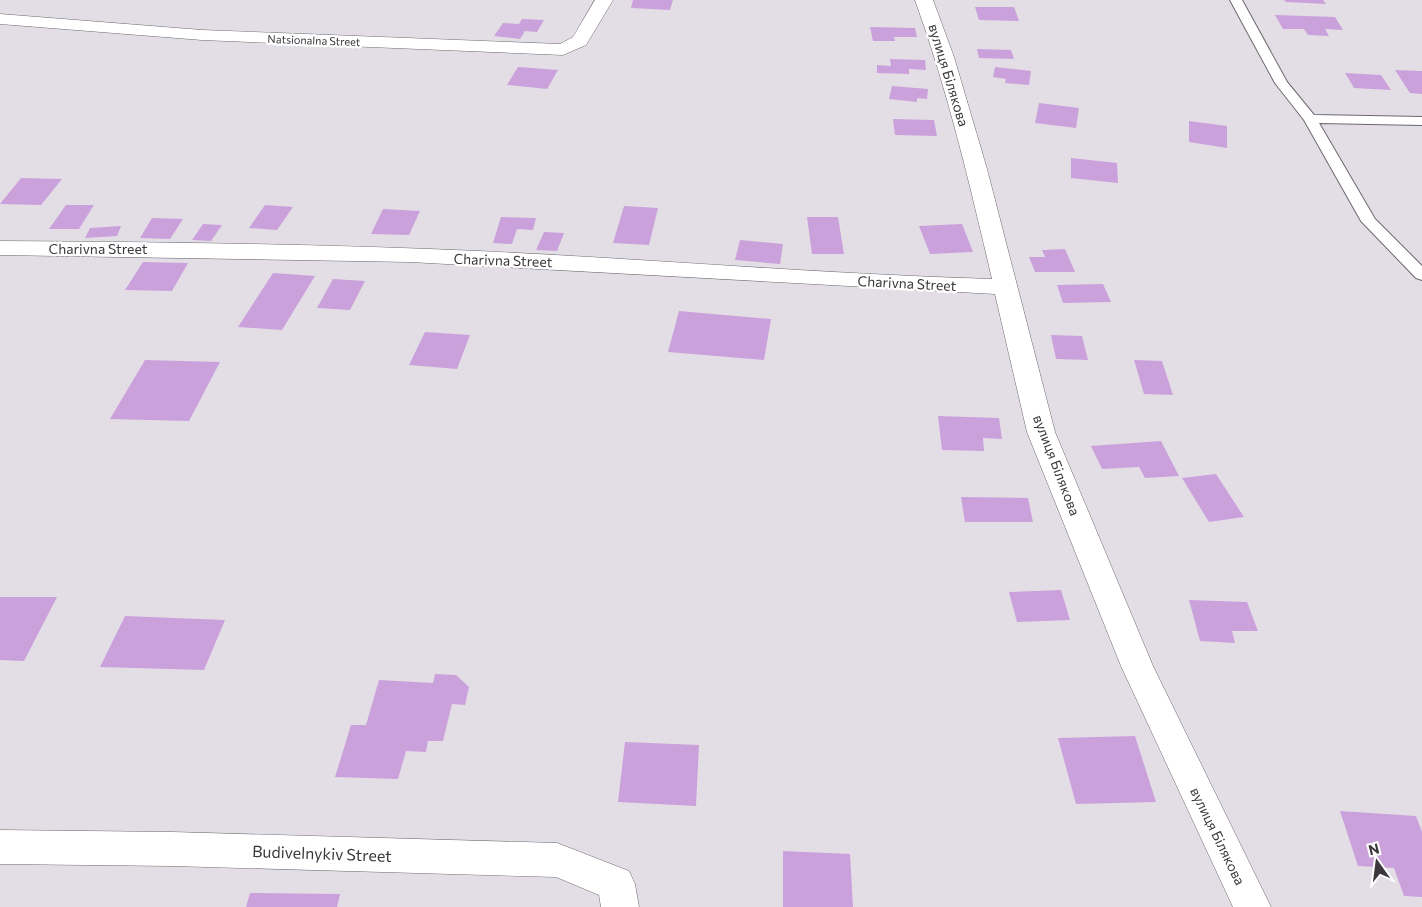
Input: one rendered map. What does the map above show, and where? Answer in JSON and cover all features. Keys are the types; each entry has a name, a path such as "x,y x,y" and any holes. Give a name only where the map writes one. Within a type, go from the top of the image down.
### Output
{"street":[{"name":"Natsionalna Street","path":"0,19 202,35 563,50 580,41 604,0"},
{"name":"вулиця Білякова","path":"924,0 945,57 977,169 1041,432 1137,666 1252,907"},
{"name":"Charivna Street","path":"0,248 227,249 544,261 896,284 1006,287"},
{"name":"Budivelnykiv Street","path":"0,847 172,849 557,860 616,884 620,907"}],"lane":[{"path":"1236,0 1281,83 1310,119 1369,221 1422,275"},
{"path":"1310,119 1422,121"}],"building":[{"path":"633,0 673,0 670,10 631,8"},
{"path":"1284,0 1323,0 1326,4 1286,2"},
{"path":"975,7 1014,7 1019,21 979,20"},
{"path":"1275,15 1335,17 1343,30 1325,29 1329,36 1308,35 1304,29 1283,29"},
{"path":"522,19 544,20 537,32 525,31 520,39 494,36 503,23 519,24"},
{"path":"870,27 915,28 917,37 894,37 895,41 873,41"},
{"path":"977,49 1011,50 1014,59 979,58"},
{"path":"890,59 925,60 926,70 909,69 909,74 877,73 877,65 891,66"},
{"path":"518,67 558,70 547,89 507,85"},
{"path":"995,67 1031,71 1029,85 1005,83 1006,79 993,77"},
{"path":"1395,70 1422,71 1422,94 1410,93"},
{"path":"1345,73 1381,75 1391,90 1354,88"},
{"path":"892,86 928,89 927,99 917,98 917,102 889,99"},
{"path":"1039,103 1079,108 1076,128 1035,123"},
{"path":"893,119 934,120 937,136 895,135"},
{"path":"1189,121 1227,126 1227,148 1189,142"},
{"path":"1071,158 1117,163 1118,183 1071,178"},
{"path":"21,178 62,179 41,205 0,204"},
{"path":"66,205 94,205 79,229 49,229"},
{"path":"265,205 293,207 277,230 249,228"},
{"path":"624,206 658,208 649,245 613,243"},
{"path":"383,209 420,211 409,235 371,234"},
{"path":"501,217 536,218 533,230 517,229 512,244 493,243"},
{"path":"807,217 838,217 844,254 812,254"},
{"path":"152,218 183,219 170,239 140,238"},
{"path":"203,224 222,225 211,241 192,240"},
{"path":"962,224 973,252 930,254 919,226"},
{"path":"121,226 117,236 85,238 90,228"},
{"path":"544,232 564,233 557,251 536,250"},
{"path":"740,240 783,244 780,264 735,260"},
{"path":"1065,249 1075,272 1035,272 1029,257 1045,257 1042,250"},
{"path":"143,262 188,263 172,291 125,290"},
{"path":"273,273 315,276 282,330 238,327"},
{"path":"333,279 365,281 350,310 317,308"},
{"path":"1103,284 1111,302 1063,303 1057,285"},
{"path":"679,311 771,319 764,360 668,352"},
{"path":"425,332 470,335 457,369 409,365"},
{"path":"1051,335 1082,336 1088,360 1056,359"},
{"path":"145,360 220,362 189,421 110,419"},
{"path":"1134,360 1162,361 1173,395 1144,394"},
{"path":"938,416 999,418 1002,439 983,438 984,451 942,450"},
{"path":"1161,441 1179,476 1145,478 1139,467 1102,469 1091,446"},
{"path":"1216,474 1244,517 1209,522 1182,478"},
{"path":"961,497 1028,498 1033,522 965,522"},
{"path":"1061,590 1070,620 1017,622 1009,592"},
{"path":"0,597 57,597 24,661 0,660"},
{"path":"1189,600 1247,602 1258,631 1232,631 1235,643 1200,641"},
{"path":"125,616 225,620 204,670 100,667"},
{"path":"435,674 456,675 469,687 465,705 452,704 443,741 428,741 426,752 406,751 398,779 335,777 351,725 366,725 379,680 433,683"},
{"path":"1135,736 1156,802 1076,804 1058,738"},
{"path":"625,742 699,745 696,806 618,802"},
{"path":"1340,811 1416,816 1422,832 1422,897 1404,896 1394,868 1358,866"},
{"path":"783,851 850,854 853,907 783,907"},
{"path":"250,893 340,894 337,907 246,907"}]}
